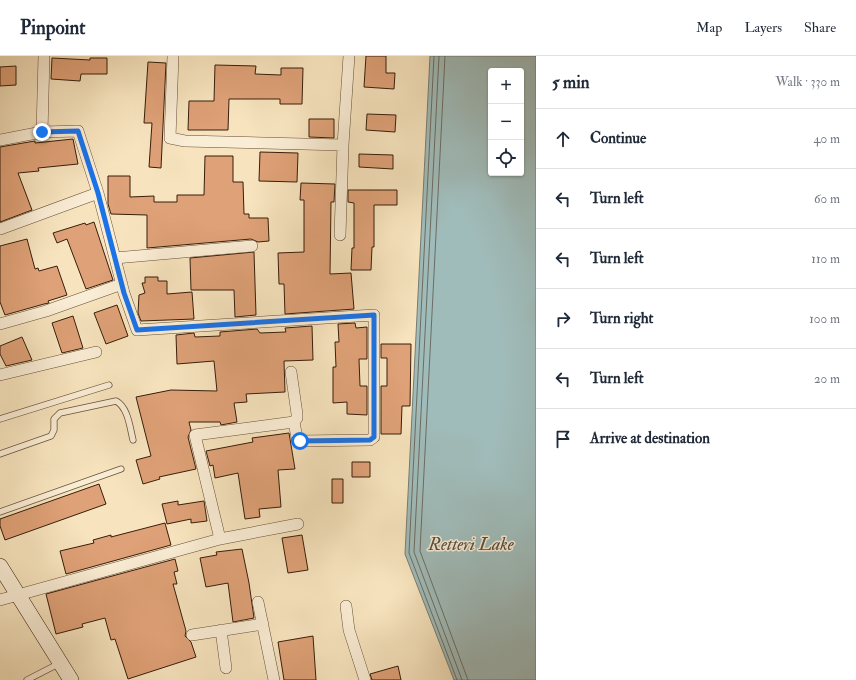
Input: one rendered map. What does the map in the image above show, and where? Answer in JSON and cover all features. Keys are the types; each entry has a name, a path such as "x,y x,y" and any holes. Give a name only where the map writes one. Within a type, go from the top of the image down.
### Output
{"main road":[{"path":"0,566 71,680"}],"street":[{"path":"42,132 44,56"},
{"path":"173,56 170,138 185,141 344,145"},
{"path":"340,235 349,56"},
{"path":"0,140 42,132 78,131 98,193 122,284 137,330 374,315 374,437 370,440 300,441 297,438 294,422 297,418 297,414 291,372"},
{"path":"0,229 98,193"},
{"path":"115,258 252,246"},
{"path":"0,324 46,311 122,284"},
{"path":"0,375 96,352"},
{"path":"220,539 195,435 294,422"},
{"path":"0,600 17,594 220,539 298,524"},
{"path":"258,602 274,680"},
{"path":"346,606 349,630 365,680"},
{"path":"192,635 263,624"},
{"path":"221,630 226,668"}],"lane":[{"path":"0,419 109,385"},
{"path":"0,454 50,436 54,430 54,419 60,414 116,401 122,404 125,410 134,440"},
{"path":"0,512 121,469"},
{"path":"31,679 60,663"}],"water":[{"name":"Retteri Lake","path":"430,56 536,56 536,680 454,680 405,554"}],"building":[{"path":"366,56 386,56 386,73 395,73 394,89 364,87"},
{"path":"52,58 90,60 90,58 107,58 107,74 81,74 80,81 51,79"},
{"path":"148,62 166,63 161,168 149,167 152,123 144,123"},
{"path":"215,65 256,66 255,74 281,75 281,68 303,68 302,104 280,104 280,99 229,99 228,130 188,130 189,101 214,101"},
{"path":"16,66 16,85 0,86 0,67"},
{"path":"367,114 396,115 395,132 366,130"},
{"path":"309,119 334,119 334,138 309,137"},
{"path":"73,139 78,164 38,168 39,171 18,173 32,210 0,222 0,147 35,141 35,143"},
{"path":"260,152 298,153 297,182 259,181"},
{"path":"359,154 393,155 393,169 359,167"},
{"path":"205,156 233,156 233,182 243,182 244,214 249,214 249,218 268,218 269,241 258,242 251,239 147,248 147,215 111,214 108,204 108,176 130,176 130,197 154,196 154,202 177,202 177,195 204,195"},
{"path":"301,183 335,184 334,202 331,202 330,274 351,273 354,309 285,314 284,284 279,284 278,253 304,252 304,200 300,200"},
{"path":"348,190 397,190 397,205 374,205 374,247 372,247 371,270 351,270 352,248 354,248 354,203 348,202"},
{"path":"94,222 113,280 86,289 67,239 57,243 53,233 85,223 86,225"},
{"path":"27,239 35,269 38,268 39,271 57,266 67,295 48,301 49,303 5,315 0,302 0,246"},
{"path":"254,252 256,315 235,317 234,290 191,290 190,258"},
{"path":"145,277 158,277 158,281 167,281 167,294 192,292 194,319 141,321 138,313 139,295 145,293 142,283 145,283"},
{"path":"117,305 128,336 106,344 94,313"},
{"path":"73,316 83,348 62,353 52,323"},
{"path":"355,323 356,328 367,327 367,359 359,359 360,386 367,386 367,415 347,414 347,402 333,403 333,367 336,367 335,342 339,342 338,324"},
{"path":"312,326 313,360 284,361 285,392 246,394 247,402 234,403 237,422 221,425 220,422 189,422 191,430 188,437 196,469 159,477 160,479 143,484 136,460 151,456 136,397 171,390 217,391 214,361 177,364 176,335 194,333 195,337 220,336 220,332 257,329 260,333 286,332 285,328"},
{"path":"22,337 32,360 6,366 0,354 0,346"},
{"path":"381,344 411,344 410,406 402,406 401,434 381,434 381,386 387,386 387,358 381,358"},
{"path":"289,433 295,469 278,470 281,507 259,509 260,517 245,519 238,473 215,478 213,465 210,466 206,451 253,442 252,438"},
{"path":"352,462 370,462 370,477 352,477"},
{"path":"332,479 343,479 343,503 332,503"},
{"path":"99,484 106,504 5,540 0,526 0,519"},
{"path":"178,501 178,505 204,501 207,521 191,523 191,519 167,524 162,504"},
{"path":"165,523 171,545 66,574 60,551 94,543 93,540 111,535 111,537"},
{"path":"302,535 308,570 288,573 282,538"},
{"path":"242,549 254,618 233,622 228,583 206,587 200,558 217,555 216,552"},
{"path":"175,559 178,571 174,572 177,584 173,584 186,631 185,636 191,642 196,657 128,679 115,639 111,640 105,618 82,624 83,627 56,634 46,594"},
{"path":"313,636 316,680 284,680 278,642"},
{"path":"398,666 401,680 372,680 370,674"}],"route":[{"path":"42,132 78,131 98,193 124,293 137,330 374,315 374,437 370,440 300,441"}]}
